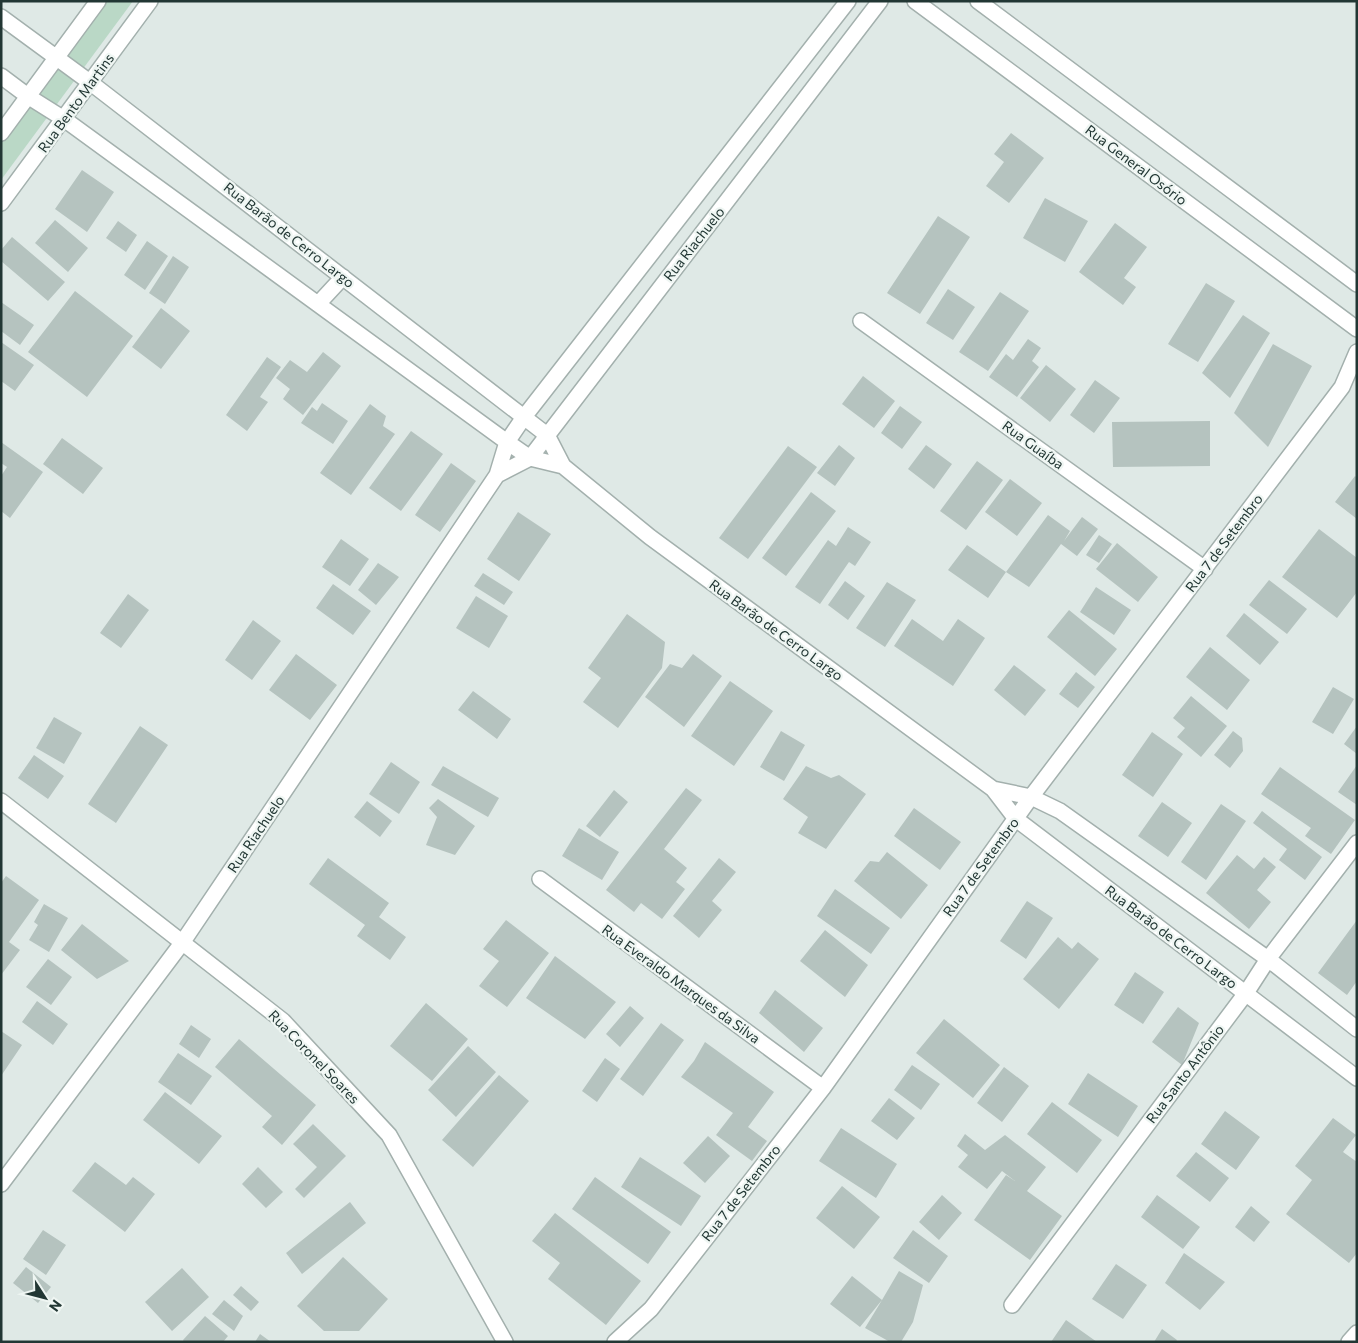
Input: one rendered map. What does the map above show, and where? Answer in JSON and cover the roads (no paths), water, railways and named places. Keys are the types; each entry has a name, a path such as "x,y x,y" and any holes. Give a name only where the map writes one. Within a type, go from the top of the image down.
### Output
{"street":[{"path":"1,133 98,1"},
{"name":"Rua Bento Martins","path":"1,203 150,1"},
{"name":"Rua Riachuelo","path":"1,1184 182,943 497,475 507,442 524,417 848,1"},
{"name":"Rua Riachuelo","path":"497,475 530,458 880,1"},
{"name":"Rua General Osório","path":"914,1 1357,330"},
{"path":"978,1 1357,284"},
{"name":"Rua Barão de Cerro Largo","path":"1,16 91,83 547,435 562,466"},
{"name":"Rua Barão de Cerro Largo","path":"1,76 29,97 64,119 530,458 562,466 650,537 993,789 1016,819 1357,1078"},
{"path":"318,304 342,277"},
{"name":"Rua Guaíba","path":"861,321 1204,569"},
{"name":"Rua 7 de Setembro","path":"615,1342 651,1310 823,1088 1031,797 1342,387 1357,352"},
{"name":"Rua 7 de Setembro","path":"1342,387 1357,377"},
{"name":"Rua Barão de Cerro Largo","path":"993,789 1031,797 1060,811 1268,958 1357,1029"},
{"name":"Rua Coronel Soares","path":"1,800 282,1021 389,1135 505,1342"},
{"name":"Rua Santo Antônio","path":"1012,1305 1246,993 1268,958 1357,843"},
{"name":"Rua Everaldo Marques da Silva","path":"540,879 823,1088"},
{"path":"1349,1342 1357,1333"}]}
